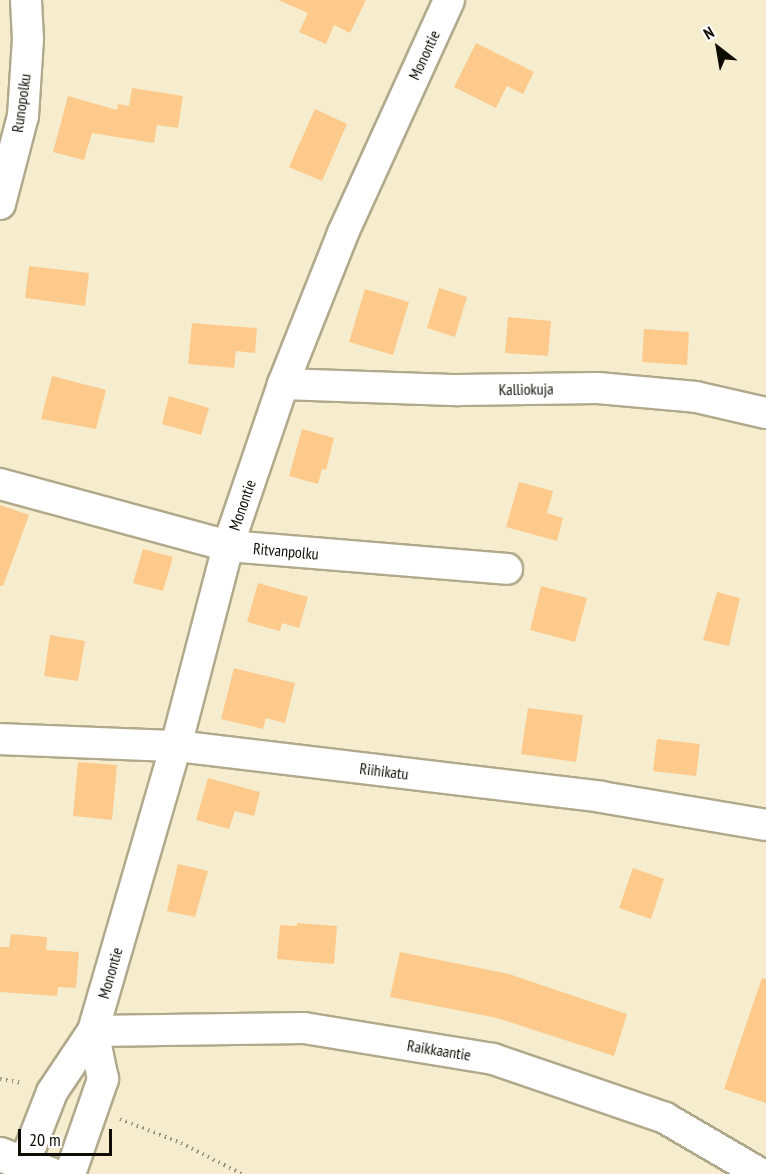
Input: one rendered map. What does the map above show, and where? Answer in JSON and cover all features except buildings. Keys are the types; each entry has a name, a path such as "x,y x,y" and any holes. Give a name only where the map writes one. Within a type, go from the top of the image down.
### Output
{"street":[{"name":"Runopolku","path":"0,204 23,116 28,39 26,0"},
{"name":"Monontie","path":"25,1164 52,1092 93,1031 176,747 228,546 284,384 343,233 449,0"},
{"name":"Kalliokuja","path":"284,384 459,390 598,388 696,397 766,413"},
{"name":"Ritvanpolku","path":"0,483 228,546 507,569"},
{"name":"Riihikatu","path":"0,739 176,747 601,797 766,825"},
{"name":"Raikkaantie","path":"93,1031 304,1028 493,1059 665,1118 761,1174"},
{"name":"Monontie","path":"70,1174 103,1078 93,1031"}]}
